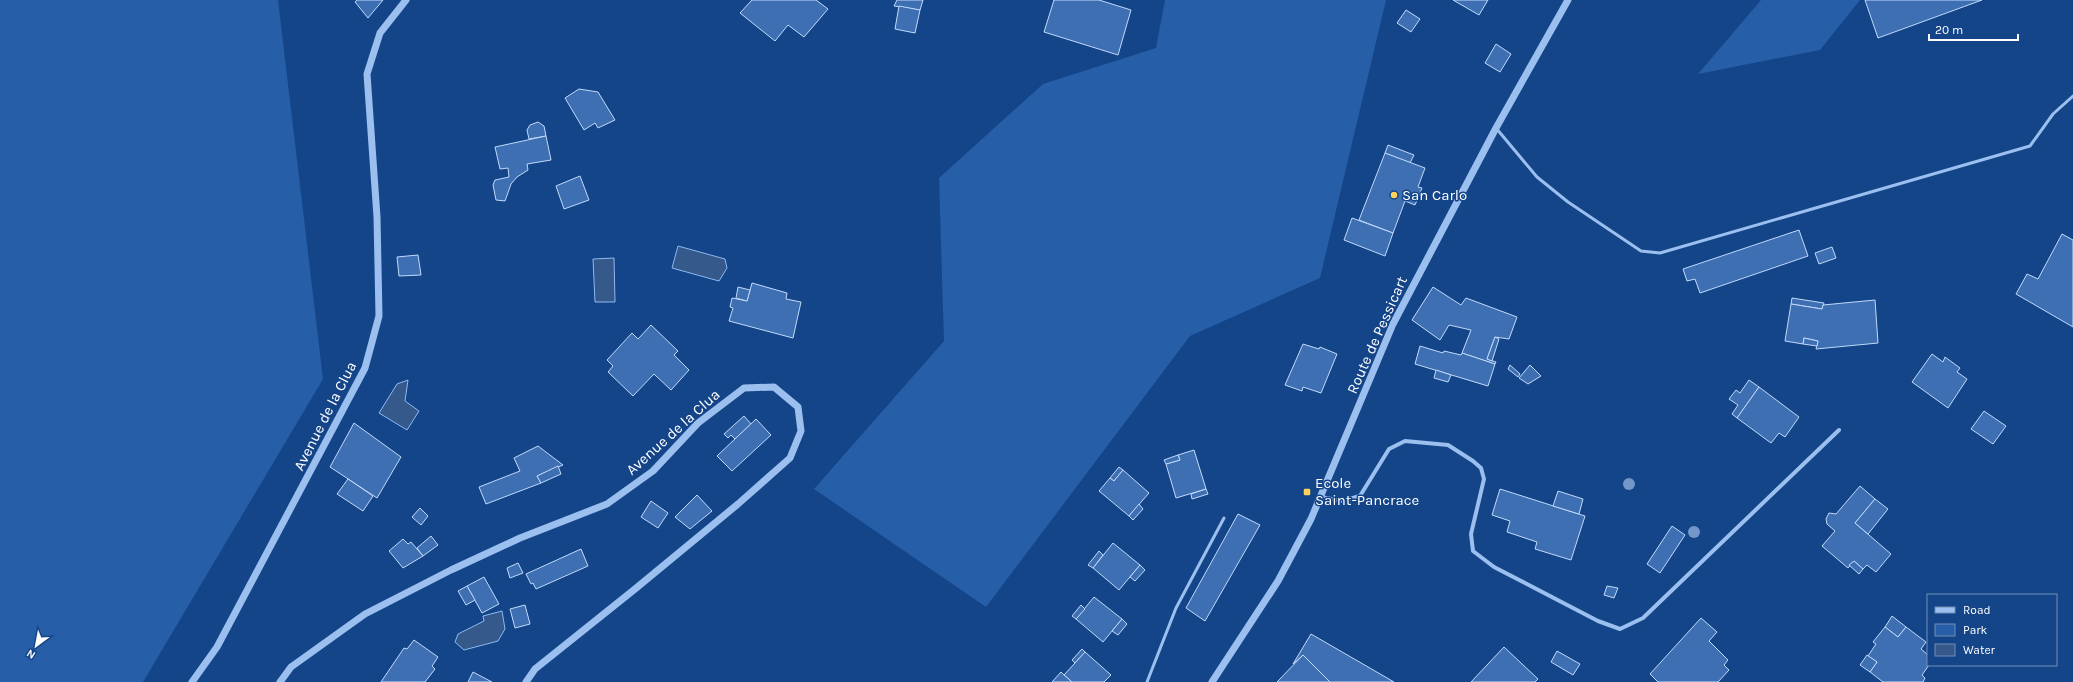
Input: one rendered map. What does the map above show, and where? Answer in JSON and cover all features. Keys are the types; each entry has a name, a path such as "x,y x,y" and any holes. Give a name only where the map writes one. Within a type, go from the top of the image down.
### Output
{"street":[{"name":"Avenue de la Clua","path":"192,682 217,647 365,368 379,316 377,217 367,74 380,33 406,0"},
{"name":"Route de Pessicart","path":"1212,682 1278,581 1321,497 1393,324 1496,128 1568,0"},
{"name":"Avenue de la Clua","path":"280,682 292,667 365,614 451,570 493,551 608,504 653,471 698,423 744,388 774,387 798,407 801,431 790,458 738,504 641,584 535,668 526,682"},
{"path":"1321,497 1342,501 1360,496 1389,449 1405,441 1448,445 1473,461 1480,468 1484,479 1471,534 1473,551 1494,567 1598,622 1620,629 1643,618 1839,430"}],"lane":[{"path":"1496,128 1537,177 1568,202 1641,251 1660,253 2030,146 2053,114 2073,96"},
{"path":"1147,682 1176,608 1224,518"}],"green space":[{"path":"0,0 278,0 323,379 143,682 0,682"},
{"path":"1165,0 1386,0 1320,278 1190,336 986,607 814,489 944,341 939,178 1043,84 1156,48"},
{"path":"1761,0 1860,0 1820,50 1698,74"}],"water":[{"path":"678,246 725,259 727,268 719,281 672,268"},
{"path":"614,258 615,302 595,302 593,259"},
{"path":"408,380 405,401 419,411 407,430 379,413 397,384"},
{"path":"502,611 505,629 498,641 464,650 455,642 458,634 484,621 483,616"}],"building":[{"path":"357,0 383,0 368,18 355,2"},
{"path":"752,0 816,0 828,9 804,37 788,25 775,41 740,13"},
{"path":"897,0 923,0 920,10 894,6"},
{"path":"1054,0 1099,0 1131,10 1118,55 1044,32"},
{"path":"1453,0 1488,0 1479,15"},
{"path":"1865,0 1982,0 1878,38"},
{"path":"899,6 920,10 915,33 895,29"},
{"path":"1406,10 1420,19 1411,32 1397,23"},
{"path":"1496,44 1511,54 1500,72 1485,63"},
{"path":"579,89 598,92 615,120 598,128 595,123 584,130 565,98"},
{"path":"538,122 544,126 546,136 529,139 527,130 530,125"},
{"path":"546,136 551,160 527,164 528,170 517,177 511,184 505,201 496,200 493,185 495,180 509,177 508,168 500,169 495,147"},
{"path":"1388,145 1414,155 1410,163 1385,153"},
{"name":"San Carlo","path":"1385,153 1425,168 1418,187 1422,188 1415,205 1405,201 1393,233 1359,220"},
{"path":"580,176 589,200 564,209 556,186"},
{"path":"1352,218 1393,233 1385,256 1344,240"},
{"path":"1799,230 1808,256 1700,293 1695,279 1687,281 1683,269"},
{"path":"2062,234 2073,240 2073,327 2016,294 2027,274 2038,279"},
{"path":"1832,247 1836,258 1819,264 1815,253"},
{"path":"418,255 421,275 399,276 397,257"},
{"path":"752,283 787,293 786,299 801,302 793,338 729,321 733,308 730,307 732,298 747,301"},
{"path":"738,287 750,290 747,301 736,298"},
{"path":"1433,287 1461,305 1466,298 1517,317 1509,339 1495,337 1487,359 1496,362 1495,364 1462,353 1471,330 1449,325 1440,340 1412,320"},
{"path":"1792,298 1824,303 1822,309 1791,304"},
{"path":"1875,300 1878,343 1816,349 1818,341 1804,338 1803,344 1785,341 1791,304 1822,309 1823,305"},
{"path":"651,325 678,351 674,355 689,370 671,390 654,374 633,396 608,372 613,366 607,360 632,333 638,339"},
{"path":"1495,337 1499,339 1492,361 1487,359"},
{"path":"1804,338 1818,341 1817,346 1803,344"},
{"path":"1303,344 1319,349 1320,347 1337,354 1321,393 1303,387 1302,391 1285,385"},
{"path":"1420,346 1443,353 1444,351 1461,355 1462,353 1495,364 1488,386 1415,364"},
{"path":"1932,354 1943,362 1945,357 1960,368 1957,372 1967,379 1948,408 1912,382"},
{"path":"1510,365 1520,374 1518,377 1508,369"},
{"path":"1530,365 1541,376 1528,384 1519,378"},
{"path":"1436,370 1451,375 1448,382 1434,378"},
{"path":"1749,380 1759,387 1737,418 1732,414 1738,405 1729,399 1736,390 1740,393"},
{"path":"1759,387 1799,417 1785,437 1779,433 1771,443 1737,418"},
{"path":"1984,411 2006,426 1993,444 1971,429"},
{"path":"744,416 751,424 735,439 731,435 728,438 724,434"},
{"path":"756,419 771,435 732,471 717,456"},
{"path":"354,423 401,457 377,498 330,467"},
{"path":"538,446 563,465 537,476 541,483 486,504 479,487 520,471 514,458"},
{"path":"1194,450 1206,489 1176,498 1166,464 1180,460 1178,455"},
{"path":"1178,455 1180,460 1166,464 1164,460"},
{"path":"558,466 561,474 541,483 537,476"},
{"path":"1119,467 1123,470 1114,481 1110,478"},
{"path":"1123,470 1149,493 1129,516 1099,491 1110,478 1114,481"},
{"path":"348,479 373,496 363,511 337,494"},
{"path":"1860,486 1875,499 1855,523 1891,554 1876,572 1867,565 1863,569 1854,561 1848,568 1822,546 1835,531 1827,524 1826,519 1829,513 1836,514"},
{"path":"1206,489 1208,494 1192,499 1191,494"},
{"path":"1500,489 1585,516 1571,560 1535,549 1537,542 1507,532 1510,521 1492,515"},
{"path":"1558,491 1583,499 1579,514 1553,506"},
{"path":"697,495 712,511 690,529 675,517"},
{"path":"1875,499 1888,509 1868,534 1855,523"},
{"path":"651,501 668,513 658,528 641,517"},
{"path":"1139,504 1143,509 1133,520 1129,516"},
{"path":"420,508 428,516 421,525 412,517"},
{"path":"1238,514 1260,525 1205,621 1186,608"},
{"path":"1672,526 1685,535 1660,573 1647,564"},
{"path":"431,536 438,545 423,556 417,548"},
{"path":"403,539 408,544 411,542 423,556 403,568 389,551"},
{"path":"1113,543 1140,565 1119,590 1093,568"},
{"path":"581,549 588,566 536,589 533,583 531,584 526,574"},
{"path":"1099,551 1103,555 1093,568 1088,565"},
{"path":"1854,561 1863,569 1859,574 1849,565"},
{"path":"518,563 523,573 510,578 507,568"},
{"path":"1140,565 1145,570 1135,581 1130,577"},
{"path":"484,577 499,604 482,613 467,586"},
{"path":"467,586 475,600 466,605 458,591"},
{"path":"1607,586 1618,588 1614,598 1604,595"},
{"path":"1094,597 1122,619 1103,642 1076,619"},
{"path":"525,605 530,624 515,628 510,609"},
{"path":"1081,605 1085,609 1076,619 1072,616"},
{"path":"1892,616 1906,627 1898,637 1885,627"},
{"path":"1701,618 1717,632 1709,641 1728,660 1724,665 1729,670 1718,682 1658,682 1650,674"},
{"path":"1122,619 1127,624 1118,635 1112,631"},
{"path":"1885,627 1898,637 1906,627 1926,642 1921,649 1927,654 1927,666 1928,666 1922,675 1925,678 1923,682 1883,682 1870,672 1877,662 1868,656 1876,644 1873,642"},
{"path":"1311,634 1394,682 1330,682 1303,655 1293,664"},
{"path":"414,640 438,657 432,666 435,669 425,682 381,682 404,648 407,649"},
{"path":"1504,647 1538,679 1535,682 1471,682"},
{"path":"1082,649 1085,652 1075,663 1072,660"},
{"path":"1557,651 1580,664 1573,675 1551,662"},
{"path":"1085,652 1111,675 1104,682 1072,682 1064,675"},
{"path":"1303,655 1330,682 1277,682"},
{"path":"1867,655 1877,662 1870,672 1860,665"},
{"path":"473,672 492,682 468,682"},
{"path":"1061,672 1064,675 1072,682 1052,682"}],"place":[{"name":"San Carlo","path":"1394,195"},
{"name":"Ecole Saint-Pancrace","path":"1307,492"}]}
